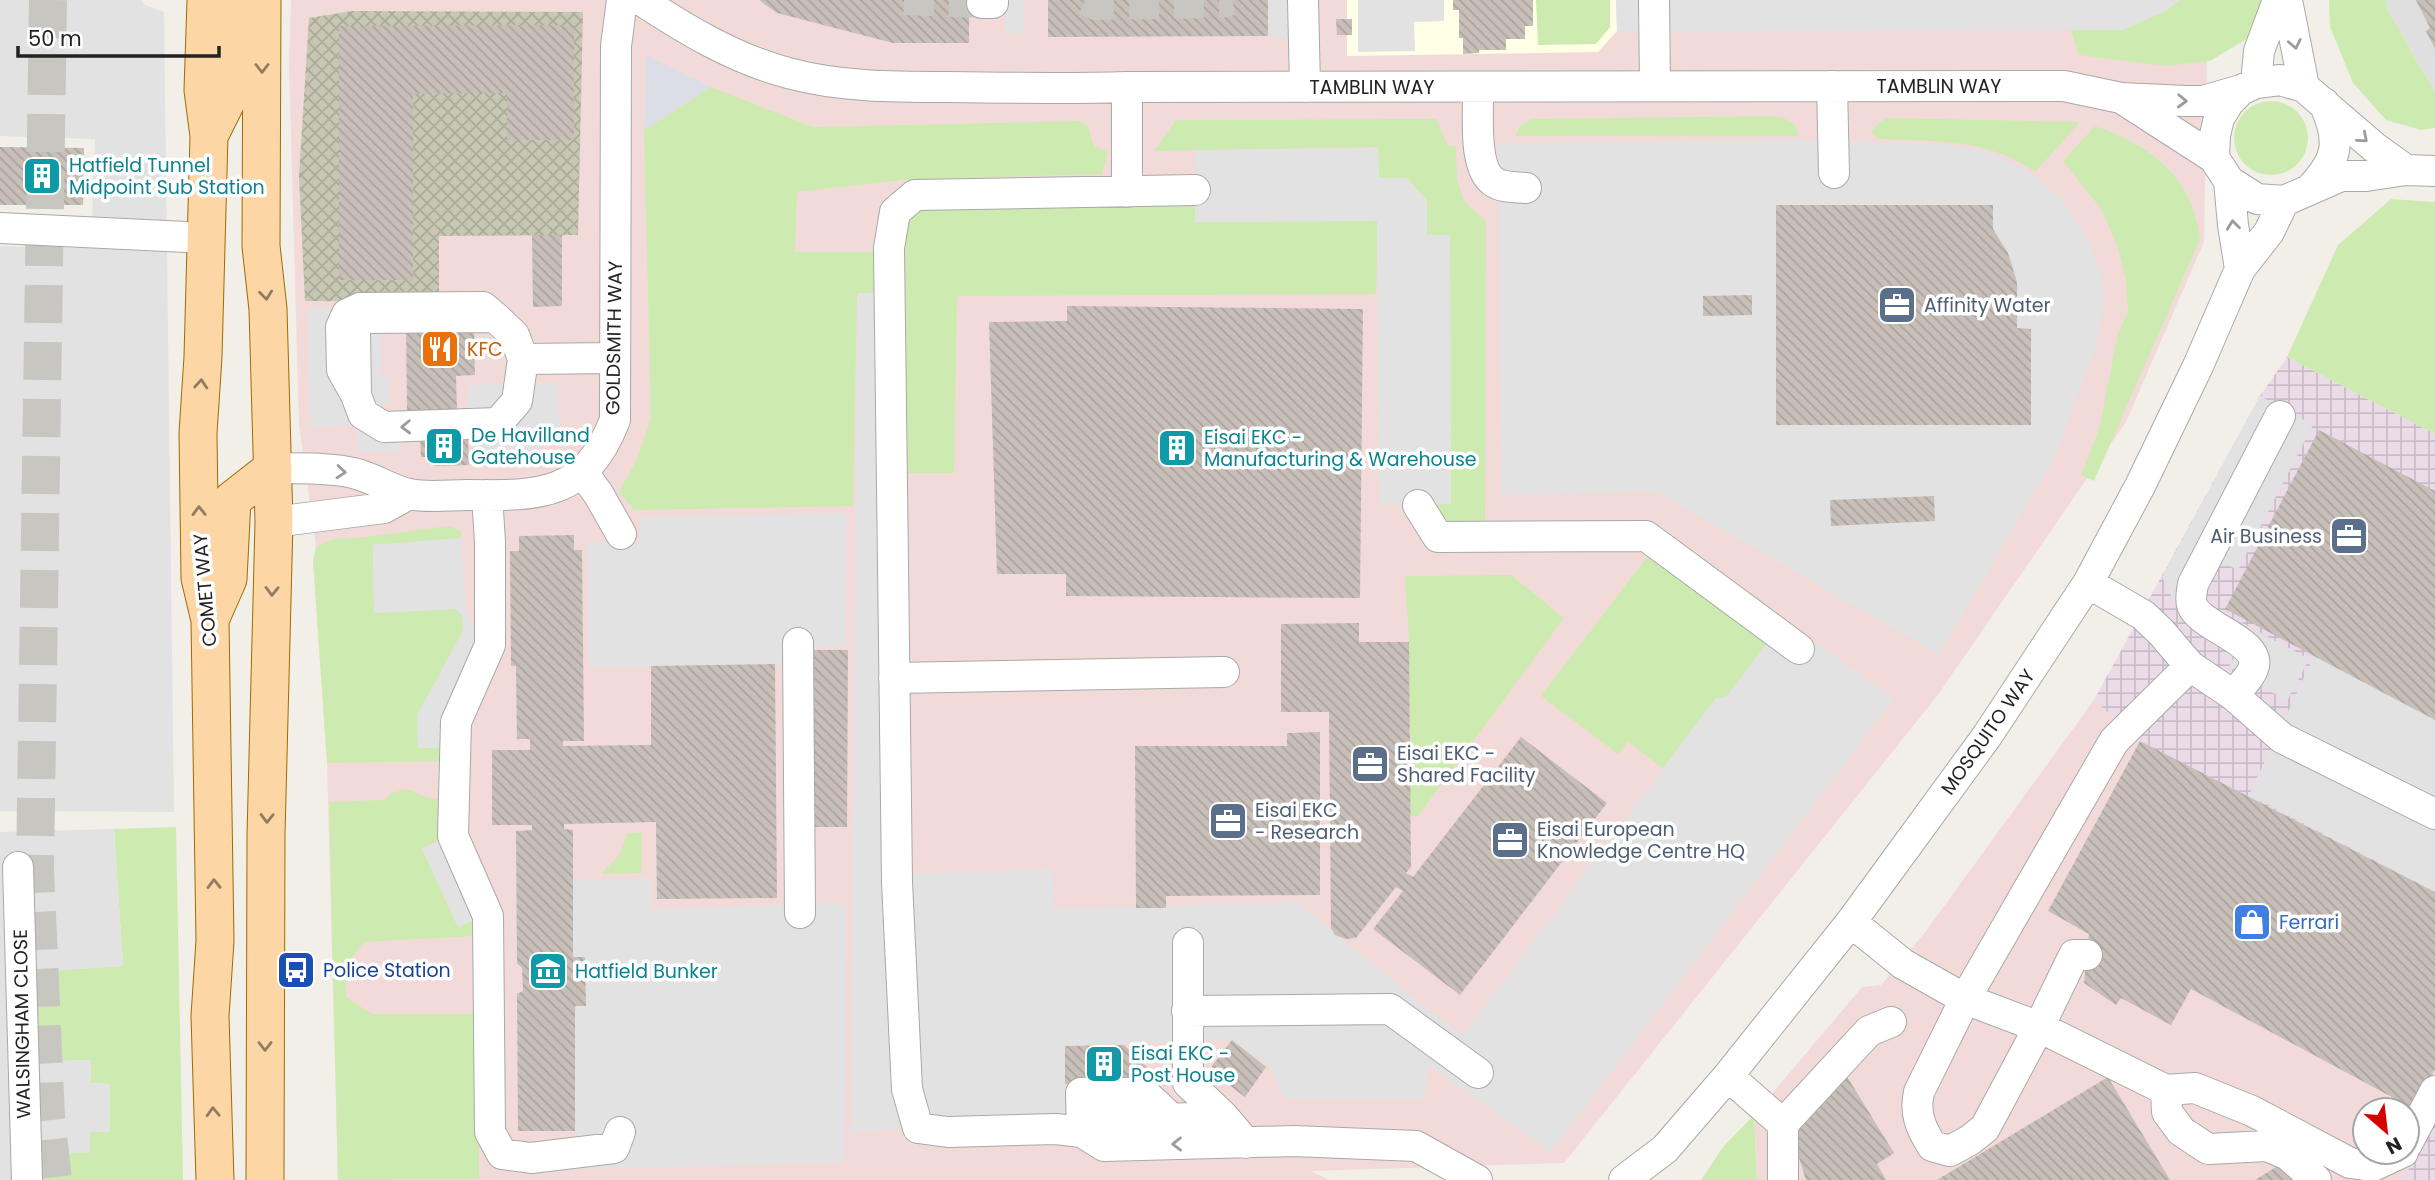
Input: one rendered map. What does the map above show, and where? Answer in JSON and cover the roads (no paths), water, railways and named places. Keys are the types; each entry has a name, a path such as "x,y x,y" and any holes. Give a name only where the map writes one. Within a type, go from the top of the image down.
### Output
{"main road":[{"name":"COMET WAY","path":"206,0 203,90 209,136 198,452 200,578 210,620 215,942 210,1016 215,1180"},
{"path":"209,136 232,90 236,0"},
{"path":"262,0 261,246 268,309 274,522 267,821 265,1180"},
{"path":"198,452 232,500 274,522"},
{"path":"210,620 228,579 232,500 273,468"}],"street":[{"name":"GOLDSMITH WAY","path":"273,468 353,473 409,494 486,495 540,492 568,483 592,464 607,441 615,420 616,58 622,0"},
{"name":"TAMBLIN WAY","path":"641,0 680,26 743,58 788,73 846,85 1060,89 1655,85 2064,86 2121,98 2203,101 2248,87"},
{"path":"1303,0 1305,87"},
{"path":"1654,0 1655,85"},
{"path":"2248,87 2278,0"},
{"path":"2287,0 2314,95 2333,124 2335,150 2327,172 2295,196"},
{"path":"2240,269 2215,135 2219,118 2229,102 2248,87 2280,80 2314,95 2374,147 2421,170"},
{"path":"1832,86 1834,173"},
{"path":"1127,192 1128,87"},
{"path":"1478,87 1480,161 1486,176 1496,184 1526,188"},
{"name":"TAMBLIN WAY","path":"2121,98 2221,169"},
{"path":"2221,169 2257,198 2295,196 2341,176 2421,170"},
{"path":"1195,190 915,195 894,212 888,248 894,678 902,1021 907,1089 918,1128 948,1132 1056,1129 1082,1132 1104,1146 1294,1141 1416,1146 1465,1177"},
{"name":"MOSQUITO WAY","path":"1624,1180 1665,1149 1728,1076 1851,922 1987,736 2088,583 2140,486 2198,366 2240,269 2295,196"},
{"path":"0,228 207,238"},
{"path":"495,317 514,335 523,359 517,401 498,423 384,427 363,414 356,395 355,328 357,320 366,318 495,317"},
{"path":"523,359 615,358"},
{"path":"2233,695 2253,669 2254,659 2245,644 2197,614 2191,603 2193,584 2280,416"},
{"path":"582,471 621,534"},
{"name":"GOLDSMITH WAY","path":"274,522 384,508 409,494"},
{"path":"486,495 491,542 490,645 456,722 453,835 488,916 490,1132 502,1154 530,1158 614,1148 620,1132"},
{"path":"1418,505 1438,537 1646,536 1799,649"},
{"path":"2088,583 2143,615 2190,666 2233,695 2282,738 2435,814"},
{"path":"798,643 800,913"},
{"path":"2087,955 2074,954 2039,1027 1984,1128 1965,1153 1932,1146 1917,1118 1916,1104 1919,1092 1965,999 2114,741 2190,666"},
{"path":"894,678 1224,672"},
{"name":"WALSINGHAM CLOSE","path":"18,867 27,1180"},
{"path":"1851,922 1903,964 1965,999 2039,1027 2166,1090 2194,1088 2252,1111 2351,1163"},
{"path":"1188,943 1188,1083 1223,1116 1246,1143"},
{"path":"1187,1011 1390,1009 1478,1073"},
{"path":"1783,1180 1783,1124 1869,1031 1891,1022"},
{"path":"1728,1076 1783,1124"},
{"path":"2166,1090 2167,1112 2182,1131 2208,1149 2267,1146 2288,1155 2316,1180"},
{"path":"2421,1118 2435,1091"},
{"path":"1082,1132 1081,1093 1144,1093 1172,1119 1223,1116"},
{"name":"MOSQUITO WAY","path":"1657,1180 1665,1149"}],"tunnel":[{"path":"48,0 35,869 46,1118 53,1180"},
{"path":"904,0 982,3"},
{"path":"1085,0 1096,5 1221,3 1232,0"}],"place":[{"name":"Hatfield Tunnel Midpoint Sub Station","path":"42,176"},
{"name":"Affinity Water","path":"1897,305"},
{"name":"KFC","path":"440,349"},
{"name":"De Havilland Gatehouse","path":"444,446"},
{"name":"Eisai EKC - Manufacturing & Warehouse","path":"1177,448"},
{"name":"Air Business","path":"2349,536"},
{"name":"Eisai EKC - Shared Facility","path":"1370,764"},
{"name":"Eisai EKC - Research","path":"1228,821"},
{"name":"Eisai European Knowledge Centre HQ","path":"1510,840"},
{"name":"Ferrari","path":"2252,922"},
{"name":"Police Station","path":"296,970"},
{"name":"Hatfield Bunker","path":"548,971"},
{"name":"Eisai EKC - Post House","path":"1104,1064"}]}
